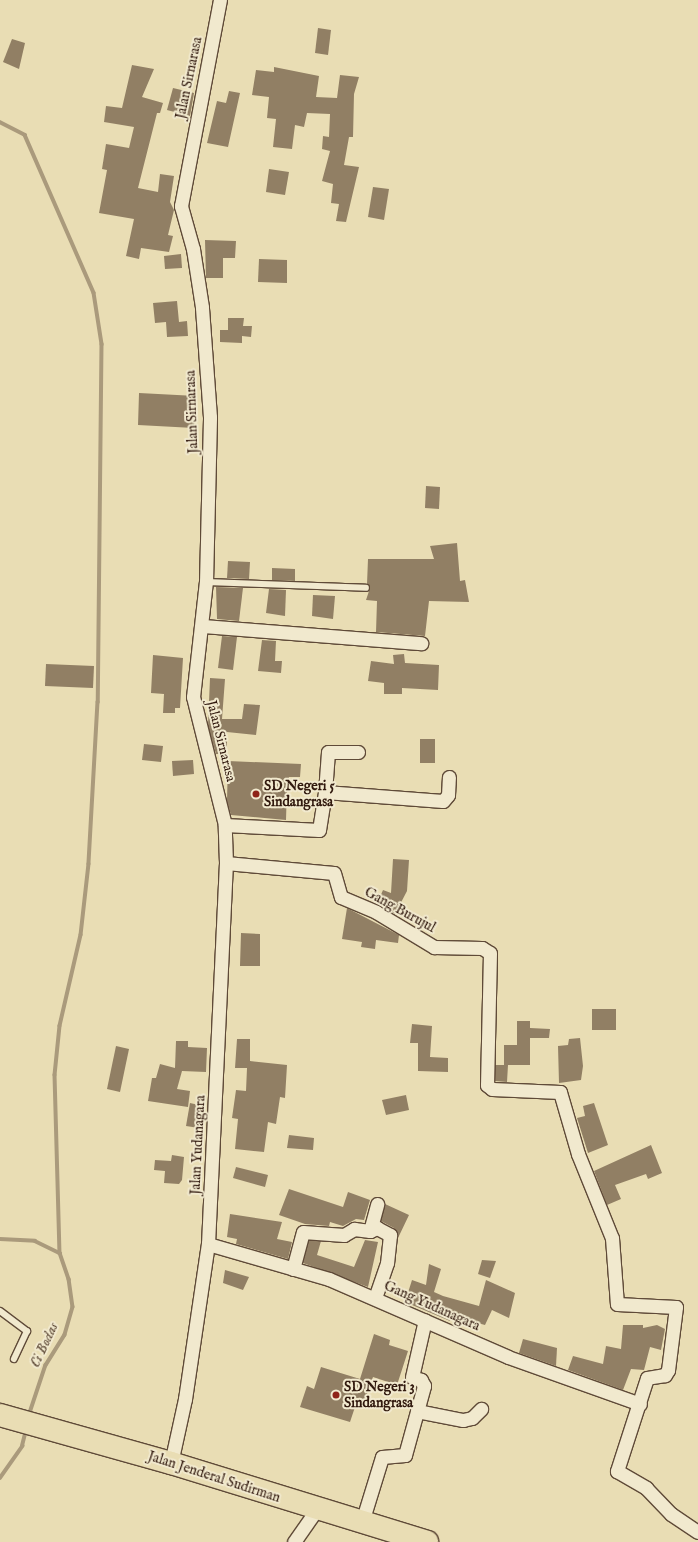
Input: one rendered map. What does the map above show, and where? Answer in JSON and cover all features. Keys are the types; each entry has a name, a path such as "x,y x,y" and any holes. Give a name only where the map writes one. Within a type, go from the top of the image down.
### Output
{"highway":[{"name":"Jalan Jenderal Sudirman","path":"7,1417 171,1463 427,1542"}],"street":[{"name":"Jalan Sirnarasa","path":"220,0 181,206 193,249 202,307 209,401 206,582 203,626 193,697 225,825"},
{"path":"203,626 421,642"},
{"path":"225,825 320,829 328,752 358,752"},
{"path":"325,792 443,801 448,795 449,777"},
{"name":"Jalan Yudanagara","path":"171,1463 185,1400 208,1244 226,862 225,825"},
{"name":"Gang Burujul","path":"226,862 334,873 342,897 376,912 434,947 487,950 491,974 488,1087 560,1092 578,1154 612,1238 617,1304 676,1308 668,1370 665,1375 647,1378 640,1404"},
{"path":"370,1231 377,1204"},
{"path":"293,1269 303,1232 344,1234 354,1229 370,1231 377,1228 390,1235 387,1263 375,1298"},
{"name":"Gang Yudanagara","path":"208,1244 293,1269 375,1298 508,1357 640,1404"},
{"path":"362,1522 382,1457 405,1455 424,1386 421,1380 412,1376 425,1320"},
{"path":"640,1404 617,1471 646,1488 671,1514 698,1532"},
{"path":"417,1411 463,1420 472,1418 481,1409"},
{"path":"294,1542 317,1509"}],"lane":[{"path":"206,582 366,588"},
{"path":"0,1311 27,1331 14,1359"}],"building":[{"path":"318,28 331,30 328,55 315,53"},
{"path":"12,39 25,43 19,69 3,62"},
{"path":"132,65 154,69 142,97 163,103 160,113 157,113 138,188 158,192 160,174 174,176 170,202 174,210 168,235 173,236 169,252 141,248 139,259 126,256 134,219 99,213 107,170 102,169 106,144 129,148 134,127 104,122 106,106 122,108"},
{"path":"274,67 319,76 316,97 337,98 340,75 359,77 354,94 353,137 349,137 344,165 359,167 346,222 336,221 339,204 331,203 333,184 322,181 330,151 322,149 323,136 329,137 330,114 307,113 304,127 295,125 292,149 273,147 276,119 267,118 269,97 252,95 256,70 274,72"},
{"path":"173,88 194,93 190,116 167,110"},
{"path":"229,91 240,93 228,147 207,143 217,101 226,103"},
{"path":"269,169 289,172 285,195 266,192"},
{"path":"373,187 389,189 384,220 368,217"},
{"path":"205,240 236,241 235,258 223,258 223,278 206,278"},
{"path":"181,254 182,268 165,269 164,256"},
{"path":"259,259 287,260 287,283 258,282"},
{"path":"177,301 179,322 187,321 188,336 167,337 166,322 155,323 153,303"},
{"path":"228,318 244,318 243,326 252,326 251,337 242,336 242,343 220,342 220,330 228,330"},
{"path":"139,393 196,396 194,428 138,425"},
{"path":"426,486 440,487 439,509 425,508"},
{"path":"457,543 460,581 465,580 469,602 429,601 425,636 376,632 377,601 366,600 370,588 367,584 368,559 434,559 430,546"},
{"path":"228,561 250,562 249,579 227,578"},
{"path":"272,568 295,569 295,581 272,580"},
{"path":"216,587 243,588 239,621 217,619"},
{"path":"269,589 286,590 285,616 266,613"},
{"path":"313,595 335,596 333,619 312,616"},
{"path":"222,636 237,637 233,670 218,668"},
{"path":"262,640 276,641 275,661 282,661 281,673 258,671"},
{"path":"404,654 405,663 439,665 438,690 402,688 402,694 384,694 384,683 368,681 371,661 394,664 393,655"},
{"path":"153,655 183,658 180,708 175,708 175,713 163,713 164,694 151,693"},
{"path":"46,664 94,666 93,688 45,686"},
{"path":"210,678 225,679 222,719 242,719 244,704 260,705 256,735 227,732 227,754 216,754 208,726"},
{"path":"420,739 435,739 435,763 420,763"},
{"path":"144,744 163,746 161,762 142,760"},
{"path":"193,760 194,774 173,776 172,761"},
{"name":"SD Negeri 5 Sindangrasa","path":"228,761 301,764 300,777 289,777 287,786 286,820 231,815 227,801"},
{"path":"393,859 409,860 407,891 395,914 377,904 383,890 391,893"},
{"path":"347,908 399,935 398,943 376,940 375,949 361,947 362,942 342,939"},
{"path":"241,933 260,934 260,966 240,966"},
{"path":"592,1009 616,1009 616,1030 592,1030"},
{"path":"517,1021 530,1021 530,1028 550,1029 549,1038 530,1038 530,1065 508,1065 507,1082 495,1081 495,1065 504,1065 504,1045 517,1045"},
{"path":"412,1024 432,1026 430,1057 448,1058 448,1072 418,1071 418,1043 410,1043"},
{"path":"580,1038 583,1066 581,1080 559,1083 558,1046 568,1045 569,1039"},
{"path":"237,1039 250,1039 250,1061 287,1065 285,1098 280,1097 276,1124 268,1122 264,1152 235,1149 238,1119 232,1118 236,1090 246,1091 247,1068 235,1068"},
{"path":"176,1041 188,1041 188,1047 207,1048 206,1072 182,1071 177,1089 190,1091 188,1107 148,1101 152,1078 156,1078 160,1064 175,1068"},
{"path":"116,1046 129,1049 120,1092 107,1089"},
{"path":"406,1095 409,1110 386,1115 382,1100"},
{"path":"190,1103 203,1106 199,1128 186,1126"},
{"path":"594,1103 608,1145 588,1153 577,1118 585,1116 583,1106"},
{"path":"289,1135 314,1138 313,1150 287,1148"},
{"path":"651,1145 662,1173 648,1179 646,1174 615,1185 621,1199 607,1205 594,1171"},
{"path":"172,1155 184,1157 182,1180 179,1184 164,1183 165,1171 154,1170 155,1160 171,1161"},
{"path":"236,1167 268,1175 265,1187 233,1178"},
{"path":"289,1189 343,1207 348,1192 370,1200 364,1220 356,1219 343,1226 330,1222 329,1226 305,1224 279,1215"},
{"path":"385,1204 409,1215 398,1238 394,1228 381,1221"},
{"path":"230,1214 282,1222 277,1239 292,1242 288,1259 236,1244 237,1239 227,1237"},
{"path":"309,1240 321,1241 317,1255 354,1267 365,1240 378,1242 368,1287 303,1263"},
{"path":"482,1260 496,1261 490,1278 478,1274"},
{"path":"429,1264 441,1269 434,1292 443,1296 479,1306 486,1280 515,1293 509,1318 492,1310 485,1325 452,1316 450,1321 405,1302 412,1280 426,1285"},
{"path":"225,1270 249,1277 243,1290 223,1283"},
{"path":"623,1325 643,1325 643,1328 657,1325 665,1329 661,1350 650,1347 644,1370 631,1369 623,1390 568,1370 573,1356 603,1364 606,1346 621,1349"},
{"name":"SD Negeri 3 Sindangrasa","path":"374,1334 390,1340 389,1345 408,1351 397,1385 373,1377 364,1403 357,1401 350,1422 300,1407 307,1386 314,1389 321,1367 360,1379"},
{"path":"523,1339 557,1348 556,1366 519,1353"}],"waterway":[{"path":"0,122 25,135 94,293 102,344 98,702 89,864 81,935 60,1026 55,1075 60,1253"},
{"name":"Ci Bodas","path":"0,1239 35,1241 60,1253 69,1279 73,1307 65,1335 46,1365 29,1416"},
{"name":"Ci Bodas","path":"0,1478 22,1446 26,1430"}],"place":[{"name":"SD Negeri 5 Sindangrasa","path":"256,794"},
{"name":"SD Negeri 3 Sindangrasa","path":"336,1395"}]}
